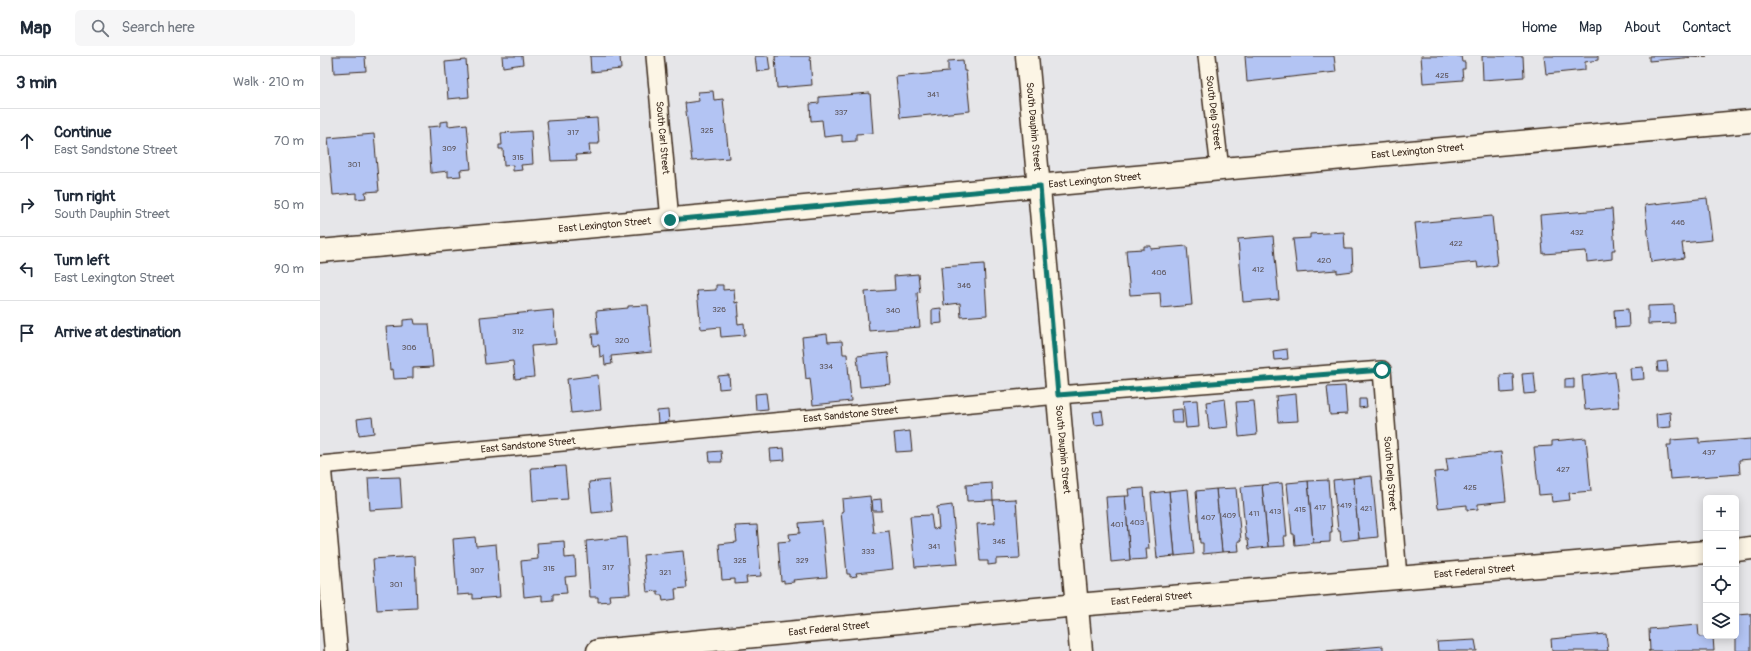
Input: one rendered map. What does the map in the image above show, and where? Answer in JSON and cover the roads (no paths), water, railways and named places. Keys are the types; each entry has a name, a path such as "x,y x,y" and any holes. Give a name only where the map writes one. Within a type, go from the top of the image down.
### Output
{"street":[{"name":"South Dauphin Street","path":"1027,56 1081,651"},
{"name":"East Lexington Street","path":"320,251 1751,121"},
{"path":"320,472 336,651"},
{"path":"1739,550 1751,548"},
{"name":"East Federal Street","path":"598,651 707,646 1077,605 1703,552"}],"lane":[{"name":"South Carl Street","path":"655,56 670,220"},
{"name":"South Delp Street","path":"1207,56 1220,170"},
{"name":"South Delp Street","path":"1382,370 1398,578"},
{"name":"East Sandstone Street","path":"320,465 1058,395 1382,370"}]}
